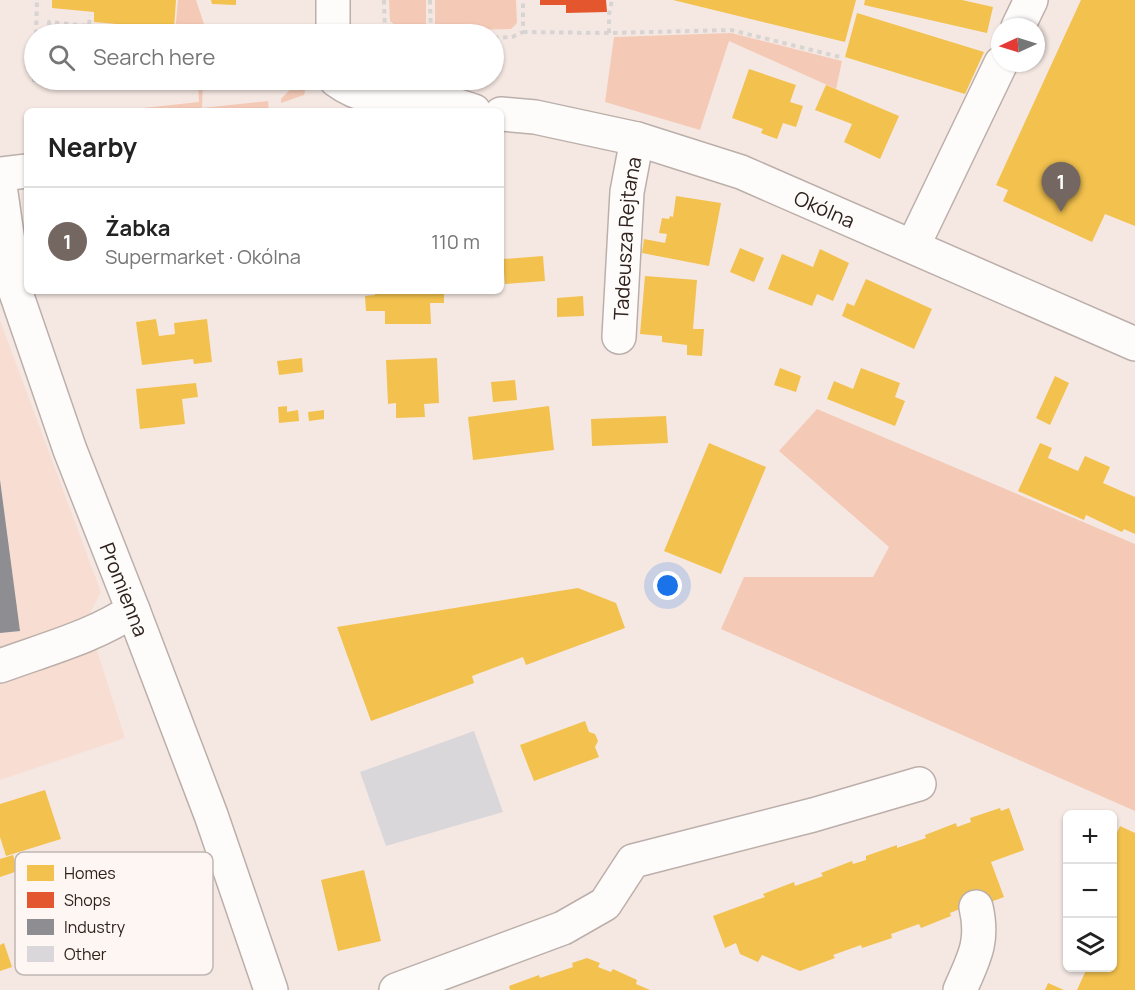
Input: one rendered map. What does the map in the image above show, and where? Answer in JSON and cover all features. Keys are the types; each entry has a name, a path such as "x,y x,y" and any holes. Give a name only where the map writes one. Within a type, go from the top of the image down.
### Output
{"street":[{"path":"333,0 333,24"},
{"path":"1022,18 1030,0"},
{"path":"913,246 997,72"},
{"path":"332,108 333,90"},
{"path":"352,90 380,98 432,99 464,108"},
{"name":"Okólna","path":"504,114 535,117 637,139 758,178 1135,344"},
{"name":"Tadeusza Rejtana","path":"619,337 627,192 637,139"},
{"path":"0,174 24,171"},
{"name":"Promienna","path":"0,186 15,290 70,450 211,815 271,990"},
{"path":"0,666 109,624 133,610"},
{"path":"396,990 563,928 605,904 633,861 919,784"},
{"path":"960,990 979,942 980,926 976,907"}],"path":[{"path":"36,24 37,0"},
{"path":"384,0 385,24"},
{"path":"430,0 430,24"},
{"path":"523,32 524,0"},
{"path":"609,33 612,0"},
{"path":"89,24 90,15"},
{"path":"49,24 49,22 69,24"},
{"path":"504,38 512,38 523,32 609,33 731,30 840,57"}],"shaded area":[{"path":"178,0 196,0 204,24 176,24"},
{"path":"389,0 426,0 426,24 394,24 390,21"},
{"path":"435,0 516,0 517,23 511,29 504,29 504,24 435,24"},
{"path":"731,33 842,61 836,89 729,41 700,130 605,102 614,37"},
{"path":"198,90 203,90 202,108 143,108 199,102"},
{"path":"290,90 305,90 304,95 281,103 281,99"},
{"path":"268,101 269,108 202,108"},
{"path":"0,320 101,592 87,619 125,738 0,780"},
{"path":"817,409 1135,544 1135,811 721,629 744,577 873,577 889,547 779,451"}],"building: Homes":[{"path":"52,0 176,0 174,24 94,22 94,12 52,8"},
{"path":"211,0 236,0 236,5 212,4"},
{"path":"673,0 856,0 845,42"},
{"path":"865,0 962,0 993,7 987,33 864,5"},
{"path":"1081,0 1135,0 1135,226 1105,214 1092,242 1003,201 1008,190 996,185"},
{"path":"857,13 984,52 965,94 845,57"},
{"path":"749,69 796,85 790,102 803,106 796,127 783,123 777,139 761,133 763,129 732,118"},
{"path":"826,85 899,116 880,159 844,142 852,124 815,110"},
{"path":"676,196 721,203 709,266 642,253 644,239 665,243 667,234 659,233 662,218 673,217"},
{"path":"740,248 764,258 754,282 730,272"},
{"path":"820,249 849,263 833,301 817,294 812,306 768,289 782,254 813,267"},
{"path":"543,256 545,281 505,284 504,259"},
{"path":"645,276 697,280 693,329 704,329 702,356 687,355 687,345 662,342 662,336 640,334"},
{"path":"866,279 932,309 914,349 842,316 847,303 854,306"},
{"path":"444,294 444,303 430,303 431,324 385,324 385,311 366,311 365,296"},
{"path":"583,296 584,316 557,317 557,298"},
{"path":"156,319 159,336 175,334 174,323 207,319 212,362 194,364 193,359 142,365 136,322"},
{"path":"302,358 303,372 279,375 277,361"},
{"path":"437,358 439,403 424,404 425,417 396,418 396,403 388,404 386,360"},
{"path":"780,368 801,376 796,392 774,385"},
{"path":"861,368 900,383 895,397 905,401 895,426 827,399 834,381 853,389"},
{"path":"1055,376 1069,383 1050,425 1036,418"},
{"path":"515,380 517,400 493,402 491,382"},
{"path":"196,383 198,397 182,399 185,424 140,429 136,389"},
{"path":"287,406 287,412 298,410 299,421 279,423 278,407"},
{"path":"549,406 554,450 473,460 468,417"},
{"path":"324,410 324,419 309,421 308,412"},
{"path":"666,416 668,443 592,446 591,419"},
{"path":"709,443 766,467 721,574 664,551"},
{"path":"1040,443 1052,448 1048,458 1078,471 1085,456 1110,467 1103,483 1135,497 1135,534 1124,529 1122,532 1086,515 1084,520 1018,491"},
{"path":"578,588 616,603 625,628 526,665 523,657 472,676 474,683 371,721 337,627"},
{"path":"585,721 589,732 595,734 598,741 595,747 599,757 534,781 520,745"},
{"path":"45,790 61,839 6,856 0,837 0,804"},
{"path":"1000,808 1001,811 1009,808 1024,850 991,862 1004,897 964,912 962,908 950,913 951,916 921,928 919,924 891,934 892,938 862,948 861,945 833,955 835,958 800,971 762,955 758,962 740,954 736,943 725,948 713,916 765,897 763,894 794,882 795,886 823,876 821,873 852,861 853,864 866,860 866,856 897,845 897,848 926,838 925,835 956,823 957,827 971,822 970,818"},
{"path":"1120,826 1135,833 1135,990 1077,990 1085,972 1117,972 1117,832"},
{"path":"13,855 15,872 0,877 0,859"},
{"path":"364,870 381,941 338,951 321,880"},
{"path":"4,943 12,967 0,971 0,945"},
{"path":"587,958 600,963 598,967 611,972 613,969 637,980 636,984 650,990 510,990 509,986 539,975 540,978 573,967 572,963"},
{"path":"1048,983 1064,990 1045,990"}],"building: Shops":[{"path":"540,0 606,0 607,12 566,13 566,5 540,5"}],"building: Industry":[{"path":"0,480 20,631 0,633"}],"building: Other":[{"path":"474,731 503,812 386,846 360,772"}],"place":[{"name":"Żabka","path":"1061,212"}]}
